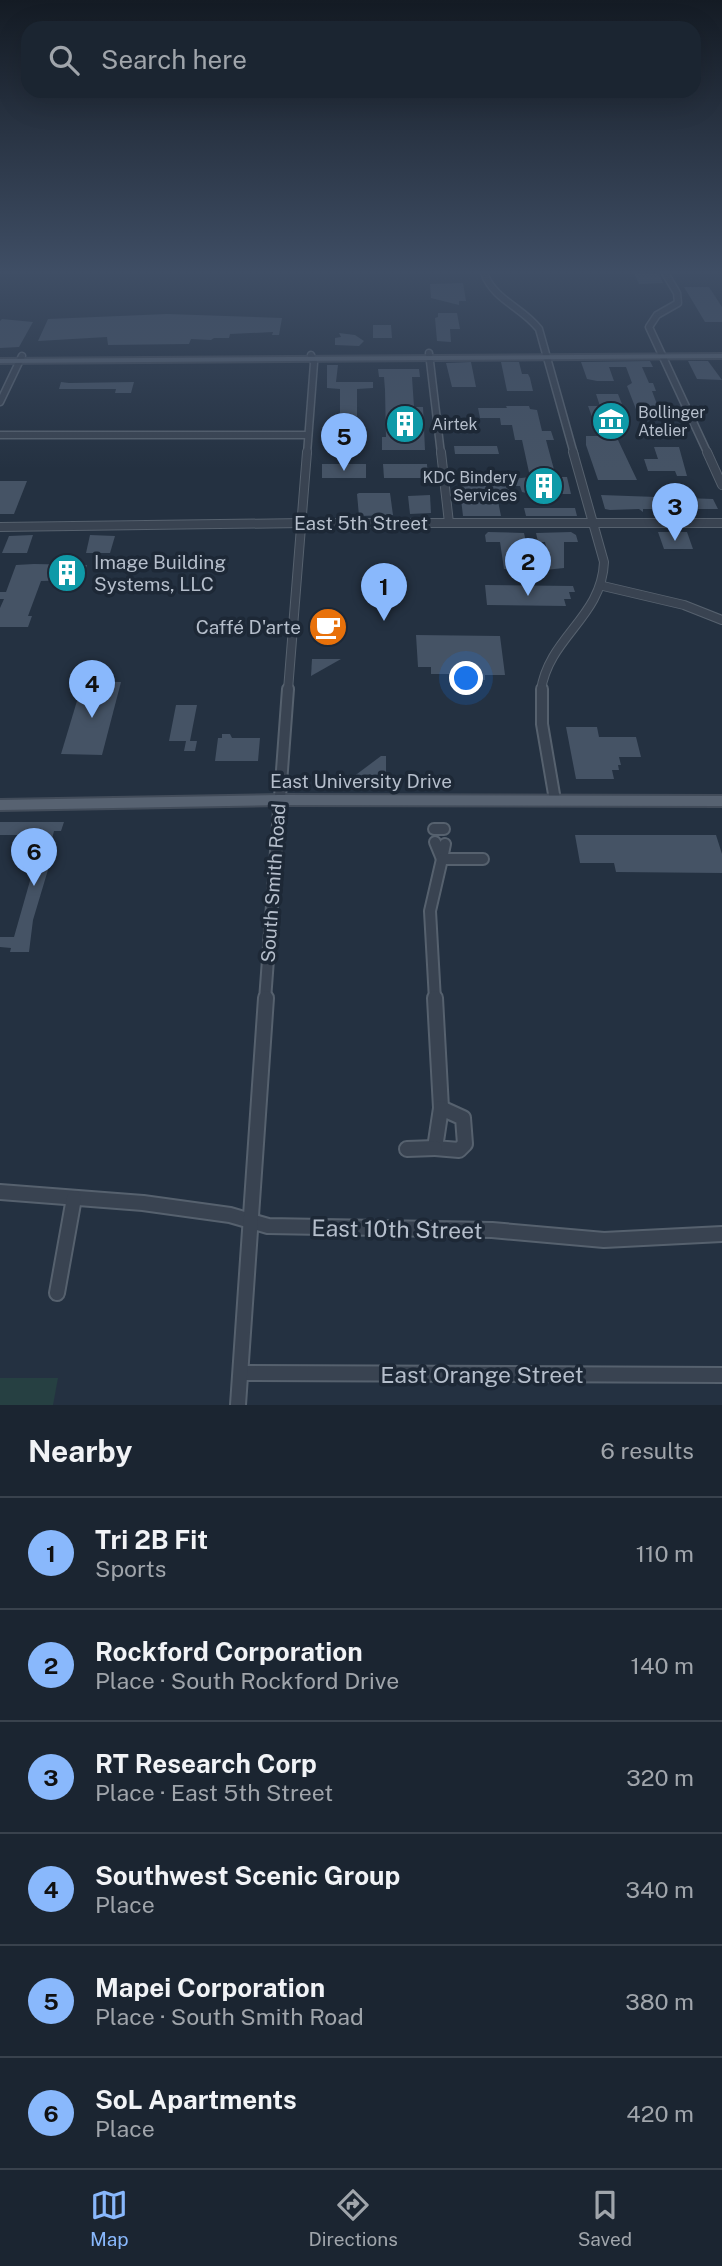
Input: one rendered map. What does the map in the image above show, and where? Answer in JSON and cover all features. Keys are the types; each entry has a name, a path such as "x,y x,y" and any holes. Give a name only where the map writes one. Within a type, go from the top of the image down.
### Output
{"main road":[{"path":"662,354 722,354"},
{"path":"0,359 722,354"},
{"name":"East University Drive","path":"0,804 279,800 722,801"}],"street":[{"path":"543,339 604,562 603,586 581,621 550,659 543,677 542,722 555,800"},
{"path":"655,339 722,485"},
{"path":"430,356 449,523"},
{"path":"0,402 21,358"},
{"name":"South Smith Road","path":"237,1405 279,800 315,358"},
{"path":"0,435 308,435"},
{"name":"East 5th Street","path":"0,527 302,523 722,523"},
{"path":"603,586 684,605 722,620"},
{"path":"435,1148 441,1108 430,911 442,859 440,837"},
{"path":"442,859 483,859"},
{"path":"407,1149 459,1150 465,1144 464,1118 441,1108"},
{"name":"East 10th Street","path":"0,1192 144,1203 268,1226 492,1230 604,1240 722,1234"},
{"path":"57,1293 74,1198"},
{"name":"East Orange Street","path":"241,1373 722,1376"}],"green space":[{"path":"0,1378 58,1378 53,1405 0,1405"}],"building":[{"path":"0,339 24,339 19,347 0,348"},
{"path":"39,339 80,339 38,341"},
{"path":"107,339 213,339 191,339 189,344 108,345"},
{"path":"335,339 360,339 364,341 359,346 335,345"},
{"path":"437,339 451,339 451,342 437,341"},
{"path":"650,361 653,367 642,367 656,391 652,391 659,417 639,417 627,386 632,383 626,367 609,367 614,381 597,381 587,379 581,362"},
{"path":"688,361 708,361 722,380 697,379"},
{"path":"471,362 476,387 452,387 446,363"},
{"path":"501,362 519,362 522,374 528,374 530,378 533,391 507,391"},
{"path":"327,365 338,365 336,382 373,382 373,388 357,389 357,416 340,416 340,389 327,388"},
{"path":"378,369 419,369 420,377 412,377 414,407 423,407 425,450 382,450 382,437 386,437 385,390 384,377 379,377"},
{"path":"61,382 134,382 131,393 115,393 116,389 59,389"},
{"path":"596,394 618,394 630,424 627,424 628,428 595,425 588,406 600,406"},
{"path":"506,406 529,406 530,409 537,410 542,431 551,431 554,440 546,440 556,477 567,477 571,494 531,494 522,492 520,486 508,486 511,501 498,501 501,516 463,516 458,474 473,473 474,478 504,480 530,477 522,440 515,440 512,425 501,425 500,418 480,418 478,408 507,408"},
{"path":"586,436 608,436 609,440 618,440 637,480 598,480 586,445"},
{"path":"454,446 497,446 499,454 455,454"},
{"path":"654,447 679,447 687,476 677,476 675,471 648,471 644,459 658,459"},
{"path":"322,464 366,464 366,478 322,478"},
{"path":"383,464 427,464 428,478 384,478"},
{"path":"0,481 27,481 14,514 0,514"},
{"path":"359,493 390,493 393,515 359,516"},
{"path":"430,495 431,513 410,514 408,496"},
{"path":"601,495 713,499 718,509 643,509 643,512 639,509 610,510 605,509"},
{"path":"524,508 575,508 577,516 526,516"},
{"path":"488,532 524,533 530,561 521,561 522,569 504,569 500,542 486,542 485,535"},
{"path":"571,532 576,535 578,542 564,542 564,568 545,570 544,561 549,561 545,542 538,542 536,533"},
{"path":"658,532 687,532 693,549 664,549"},
{"path":"33,535 27,553 2,553 9,536"},
{"path":"90,535 115,536 110,553 86,553"},
{"path":"16,565 87,565 82,580 41,581 28,616 32,616 28,627 0,627 0,608 4,599 0,599 0,592 6,592"},
{"path":"485,585 573,586 575,592 569,592 571,599 564,599 566,606 487,605"},
{"path":"416,635 500,636 505,675 485,675 485,680 475,680 474,674 431,674 431,667 418,667"},
{"path":"312,659 341,659 311,676"},
{"path":"83,681 121,682 102,755 61,754"},
{"path":"176,705 197,705 190,741 197,741 195,751 184,751 186,741 169,741"},
{"path":"566,727 597,727 599,737 636,737 641,757 619,757 619,770 612,770 614,779 576,779"},
{"path":"222,734 230,734 232,738 260,738 258,761 215,761 218,738 222,738"},
{"path":"381,756 386,756 386,777 353,777"},
{"path":"0,822 64,822 61,831 54,831 51,843 56,843 33,920 29,952 10,952 11,948 0,947 0,937 14,937 43,835 0,835"},
{"path":"575,835 716,835 722,854 722,873 616,872 614,863 580,863"}],"place":[{"name":"Bollinger Atelier","path":"611,421"},
{"name":"Airtek","path":"405,424"},
{"name":"Mapei Corporation","path":"344,471"},
{"name":"KDC Bindery Services","path":"544,486"},
{"name":"RT Research Corp","path":"675,541"},
{"name":"Image Building Systems, LLC","path":"67,573"},
{"name":"Rockford Corporation","path":"528,596"},
{"name":"Tri 2B Fit","path":"384,621"},
{"name":"Caffé D'arte","path":"328,627"},
{"name":"Southwest Scenic Group","path":"92,718"},
{"name":"SoL Apartments","path":"34,886"}]}
